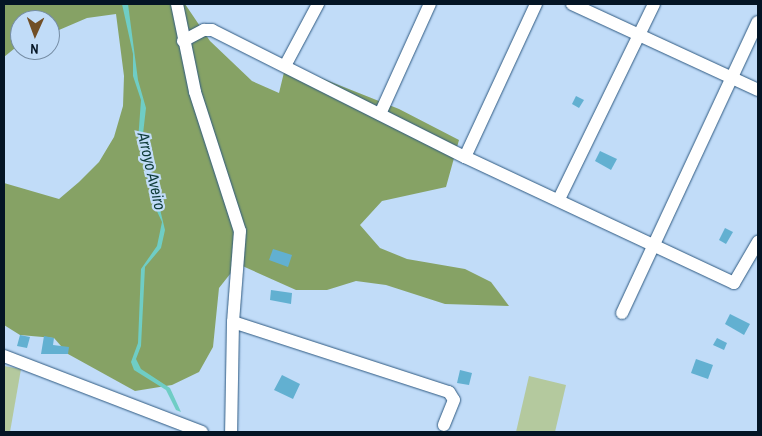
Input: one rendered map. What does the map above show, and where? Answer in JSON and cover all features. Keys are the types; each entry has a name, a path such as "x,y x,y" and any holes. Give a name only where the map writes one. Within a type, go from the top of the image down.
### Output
{"street":[{"path":"177,4 183,41 196,92 240,231 233,322 231,432"},
{"path":"286,64 318,4"},
{"path":"380,114 430,4"},
{"path":"465,156 536,4"},
{"path":"572,4 758,90"},
{"path":"559,199 654,4"},
{"path":"622,313 758,22"},
{"path":"183,41 212,30 286,64 380,114 465,156 734,283 758,242"},
{"path":"233,322 449,392 454,400 444,425"},
{"path":"4,356 202,432"}],"shaded area":[{"path":"4,4 185,4 210,41 252,81 279,93 286,64 399,109 459,140 446,187 382,201 360,225 380,248 407,259 465,269 491,282 509,306 445,304 386,285 356,281 327,290 296,290 238,264 219,288 213,347 199,372 172,385 135,391 68,354 54,338 20,335 4,325 4,183 59,199 99,162 114,137 123,106 124,76 116,14 87,18 60,30 60,10 10,10 10,52 4,57"},
{"path":"122,4 128,4 138,80 146,108 143,134 145,147 165,230 161,248 145,267 141,346 136,359 141,369 170,388 181,412 176,410 166,390 134,370 131,362 138,343 141,269 157,246 162,222 155,207 138,141 141,100 133,76 133,54"},
{"path":"4,366 21,369 10,432 4,432"},
{"path":"529,376 566,385 555,432 516,432"}],"building":[{"path":"576,96 584,100 579,108 572,104"},
{"path":"600,151 617,159 611,170 595,161"},
{"path":"725,228 733,232 726,244 719,240"},
{"path":"273,249 292,255 288,267 269,260"},
{"path":"271,290 292,293 291,304 270,300"},
{"path":"730,314 750,324 744,335 725,324"},
{"path":"20,335 30,337 27,348 17,346"},
{"path":"44,336 54,338 53,345 69,347 68,354 41,354"},
{"path":"717,338 727,343 724,350 713,345"},
{"path":"696,359 713,365 708,379 691,373"},
{"path":"460,370 472,373 469,385 457,383"},
{"path":"282,375 300,384 293,399 274,390"}],"water label":[{"name":"Arroyo Aveiro","path":"152,171"}]}
